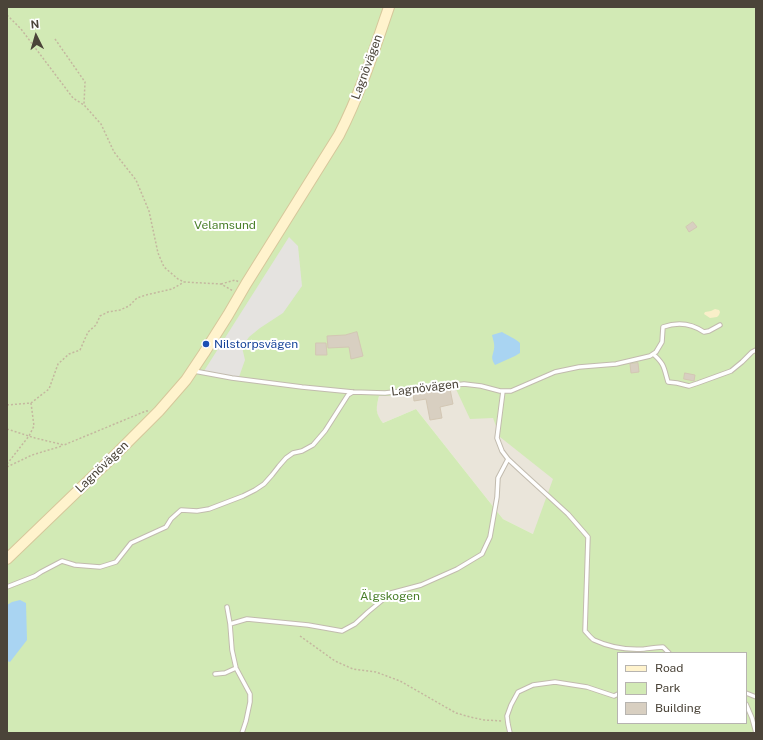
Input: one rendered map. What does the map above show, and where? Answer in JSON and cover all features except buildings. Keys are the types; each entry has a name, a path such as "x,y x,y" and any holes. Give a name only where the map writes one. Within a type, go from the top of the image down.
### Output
{"street":[{"name":"Lagnövägen","path":"7,558 116,454 159,411 186,380 228,315 350,115 365,77 388,7"}],"lane":[{"path":"720,325 704,332 699,328 688,324 677,324 663,327 662,342 653,354 664,366 668,382 677,382 689,386 730,371 756,350"},
{"name":"Lagnövägen","path":"192,371 232,378 353,392 386,393 464,384 510,391 555,372 579,367 616,364 653,354"},
{"path":"503,391 497,438 502,451 508,459 568,514 588,537 585,631 593,639 604,644 620,648 643,649 663,647 668,652"},
{"path":"7,587 35,576 62,561 100,568 116,562 132,543 166,527 171,519 181,510 197,511 209,509 255,490 264,484 286,458 293,453 302,451 313,445 325,431 348,395 353,392"},
{"path":"230,624 247,619 342,630 355,624 391,593 421,585 457,569 482,554 490,536 497,497 498,478 508,459"},
{"path":"227,607 232,650 236,668 250,694 250,702 242,733"},
{"path":"620,648 622,652"},
{"path":"215,674 226,673 236,668"},
{"path":"510,733 507,716 511,705 518,692 533,684 555,682 587,687 614,696 617,694"},
{"path":"747,706 756,733"}],"path":[{"path":"7,14 22,29 73,98 84,104 101,124 114,152 136,180 149,210 158,253 164,268 184,282 221,284 236,280 246,284"},
{"path":"55,39 85,82 84,104"},
{"path":"7,405 31,403 50,389 58,364 69,354 80,350 88,332 96,325 100,316 129,306 137,298 172,289 184,282"},
{"path":"221,284 234,292"},
{"path":"7,465 29,436 34,426 31,403"},
{"path":"7,465 64,445 146,411 159,411"},
{"path":"7,429 64,445"},
{"path":"300,636 335,661 353,669 376,672 400,681 456,713 484,720 507,722"}],"shaded area":[{"path":"289,237 298,246 302,286 283,313 249,337 242,347 245,360 239,377 204,371"},
{"path":"452,382 593,506 537,536 503,519 416,409 383,423 378,417 376,408 379,396"}],"green space":[{"name":"Velamsund","path":"7,7 756,7 756,733 7,733","holes":["455,387 470,419 493,418 500,437 553,479 533,534 503,519 416,409 383,423 377,413 379,396"]}],"sand":[{"path":"715,309 719,310 720,312 717,317 710,318 704,314 705,312"}],"water":[{"path":"502,332 520,343 520,353 495,365 492,358 494,345 492,335"},
{"path":"20,600 26,603 27,640 10,662 7,661 7,605"}],"place":[{"name":"Nilstorpsvägen","path":"206,344"}],"park label":[{"name":"Älgskogen","path":"390,596"}]}
